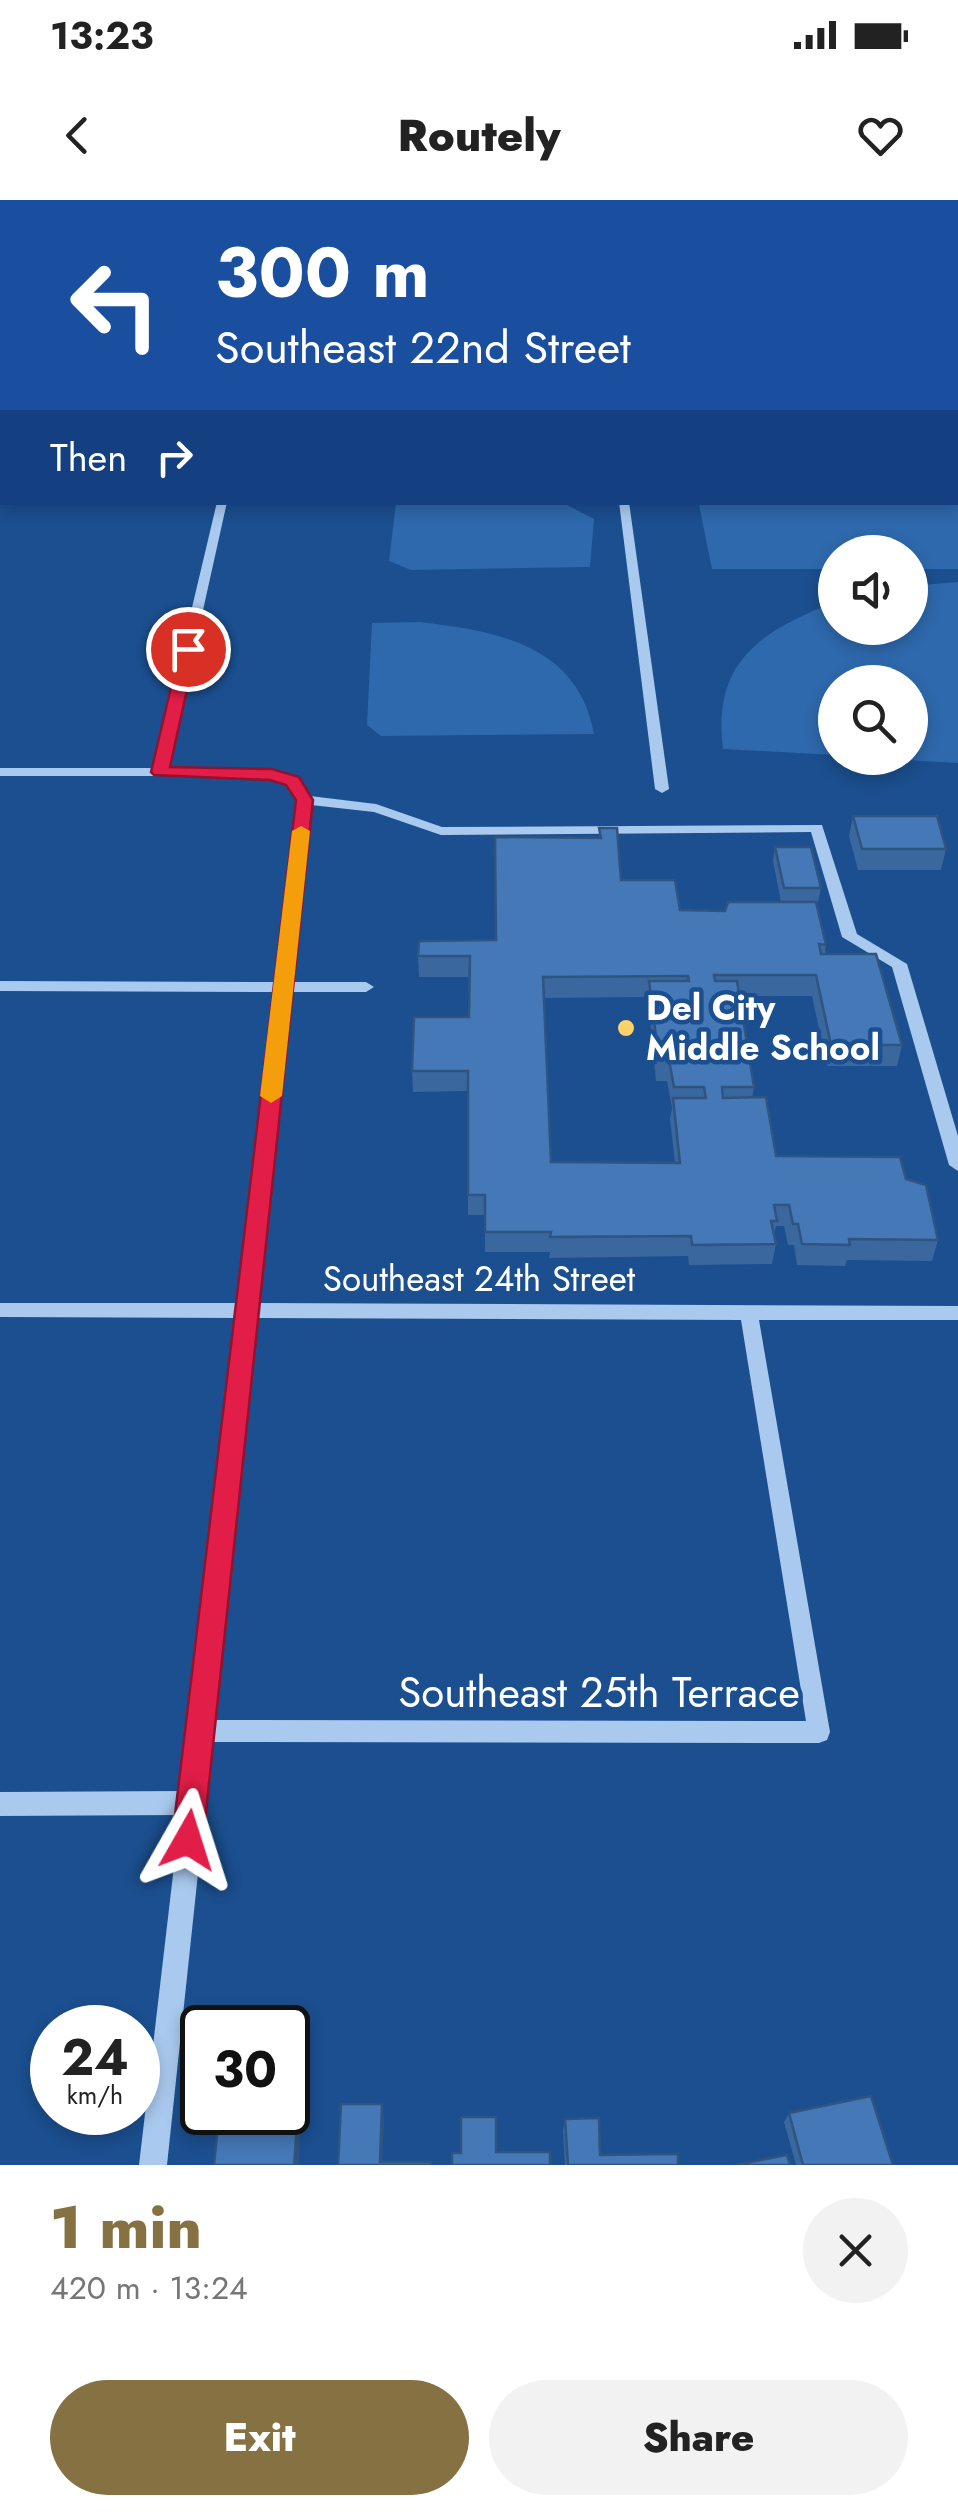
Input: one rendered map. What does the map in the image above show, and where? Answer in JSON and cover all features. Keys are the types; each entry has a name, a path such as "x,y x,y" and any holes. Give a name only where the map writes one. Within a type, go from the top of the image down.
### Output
{"street":[{"path":"160,772 221,505"},
{"path":"624,505 662,789"},
{"path":"0,772 251,772 299,790 376,808 442,831 817,828 850,937 899,964 958,1165"},
{"path":"153,2165 283,986 299,790"},
{"path":"0,986 366,987"},
{"name":"Southeast 24th Street","path":"0,1310 958,1313"},
{"name":"Southeast 25th Terrace","path":"200,1731 820,1732 749,1314"},
{"path":"0,1804 192,1803"}],"shaded area":[{"path":"396,505 567,505 594,519 590,567 411,570 389,561"},
{"path":"699,505 958,505 958,569 928,569 928,535 818,535 818,569 712,569"},
{"path":"958,582 958,763 928,761 928,665 818,665 818,754 723,749 725,693 734,671 764,638 818,609 818,645 928,645 928,584"},
{"path":"420,622 505,638 552,662 571,680 585,704 594,734 381,736 367,725 372,623"}],"building":[{"path":"853,816 937,816 946,849 862,849"},
{"path":"599,828 617,828 621,880 675,880 680,910 725,911 728,902 816,902 826,945 819,944 821,954 876,954 902,1045 831,1045 816,975 714,975 715,981 737,981 754,1087 722,1087 723,1098 766,1097 776,1156 900,1157 906,1179 926,1185 938,1240 849,1239 850,1245 802,1244 789,1205 774,1205 777,1221 771,1221 776,1244 692,1245 691,1236 550,1237 551,1232 485,1232 485,1195 468,1195 468,1071 412,1071 414,1017 469,1017 470,956 418,956 419,941 496,940 495,837 601,838","holes":["688,976 689,981 649,981 659,1060 669,1060 674,1087 704,1087 706,1098 673,1098 680,1163 551,1162 543,977"]},
{"path":"775,847 811,847 821,888 784,888"},
{"path":"871,2096 893,2165 803,2165 789,2113"},
{"path":"341,2104 382,2104 380,2162 431,2165 338,2165"},
{"path":"461,2117 496,2117 496,2152 550,2152 550,2165 452,2165 452,2153 461,2153"},
{"path":"599,2118 600,2155 678,2154 678,2165 568,2165 565,2119"},
{"path":"217,2135 296,2135 294,2165 214,2165"},
{"path":"787,2155 790,2165 735,2165"}],"slow traffic":[{"path":"271,1096 301,831"}],"place":[{"name":"Del City Middle School","path":"626,1028"}],"route":[{"path":"188,649 160,772 272,774 293,781 304,800 188,1840"}]}
